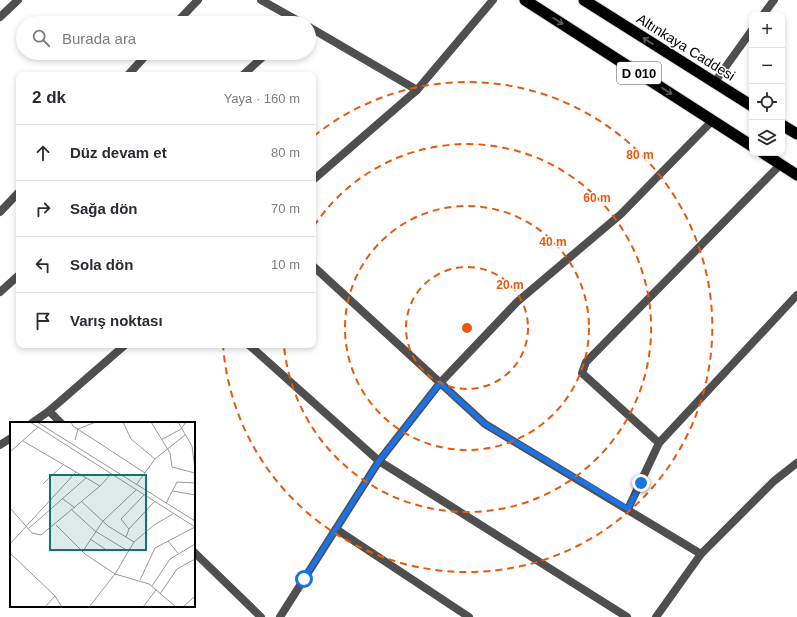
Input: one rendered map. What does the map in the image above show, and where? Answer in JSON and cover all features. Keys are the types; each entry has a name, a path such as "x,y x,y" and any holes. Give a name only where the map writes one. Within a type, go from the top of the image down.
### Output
{"highway":[{"name":"D 010","path":"525,0 749,144"},
{"name":"Altınkaya Caddesi","path":"584,0 749,104"},
{"path":"785,126 797,134"},
{"path":"768,156 797,175"}],"street":[{"path":"0,17 18,0"},
{"path":"183,16 198,0"},
{"path":"261,0 290,16"},
{"path":"316,177 417,90 493,0"},
{"path":"765,12 774,0"},
{"path":"316,31 417,90"},
{"path":"714,83 749,34"},
{"path":"131,72 142,60"},
{"path":"246,72 259,60"},
{"path":"280,617 379,461 440,383 517,302 621,214 713,120"},
{"path":"659,443 582,373 586,362 781,164"},
{"path":"0,212 16,195"},
{"path":"316,269 485,424 701,554"},
{"path":"0,292 16,278"},
{"path":"628,509 659,443 797,295"},
{"path":"33,422 49,411 122,348"},
{"path":"252,348 379,461 627,617"},
{"path":"49,411 60,422"},
{"path":"0,446 10,439"},
{"path":"656,617 701,554 774,481 797,464"},
{"path":"336,529 469,617"},
{"path":"195,553 261,617"}],"route":[{"path":"304,579 379,461 440,383 485,424 628,509 641,483"}]}
